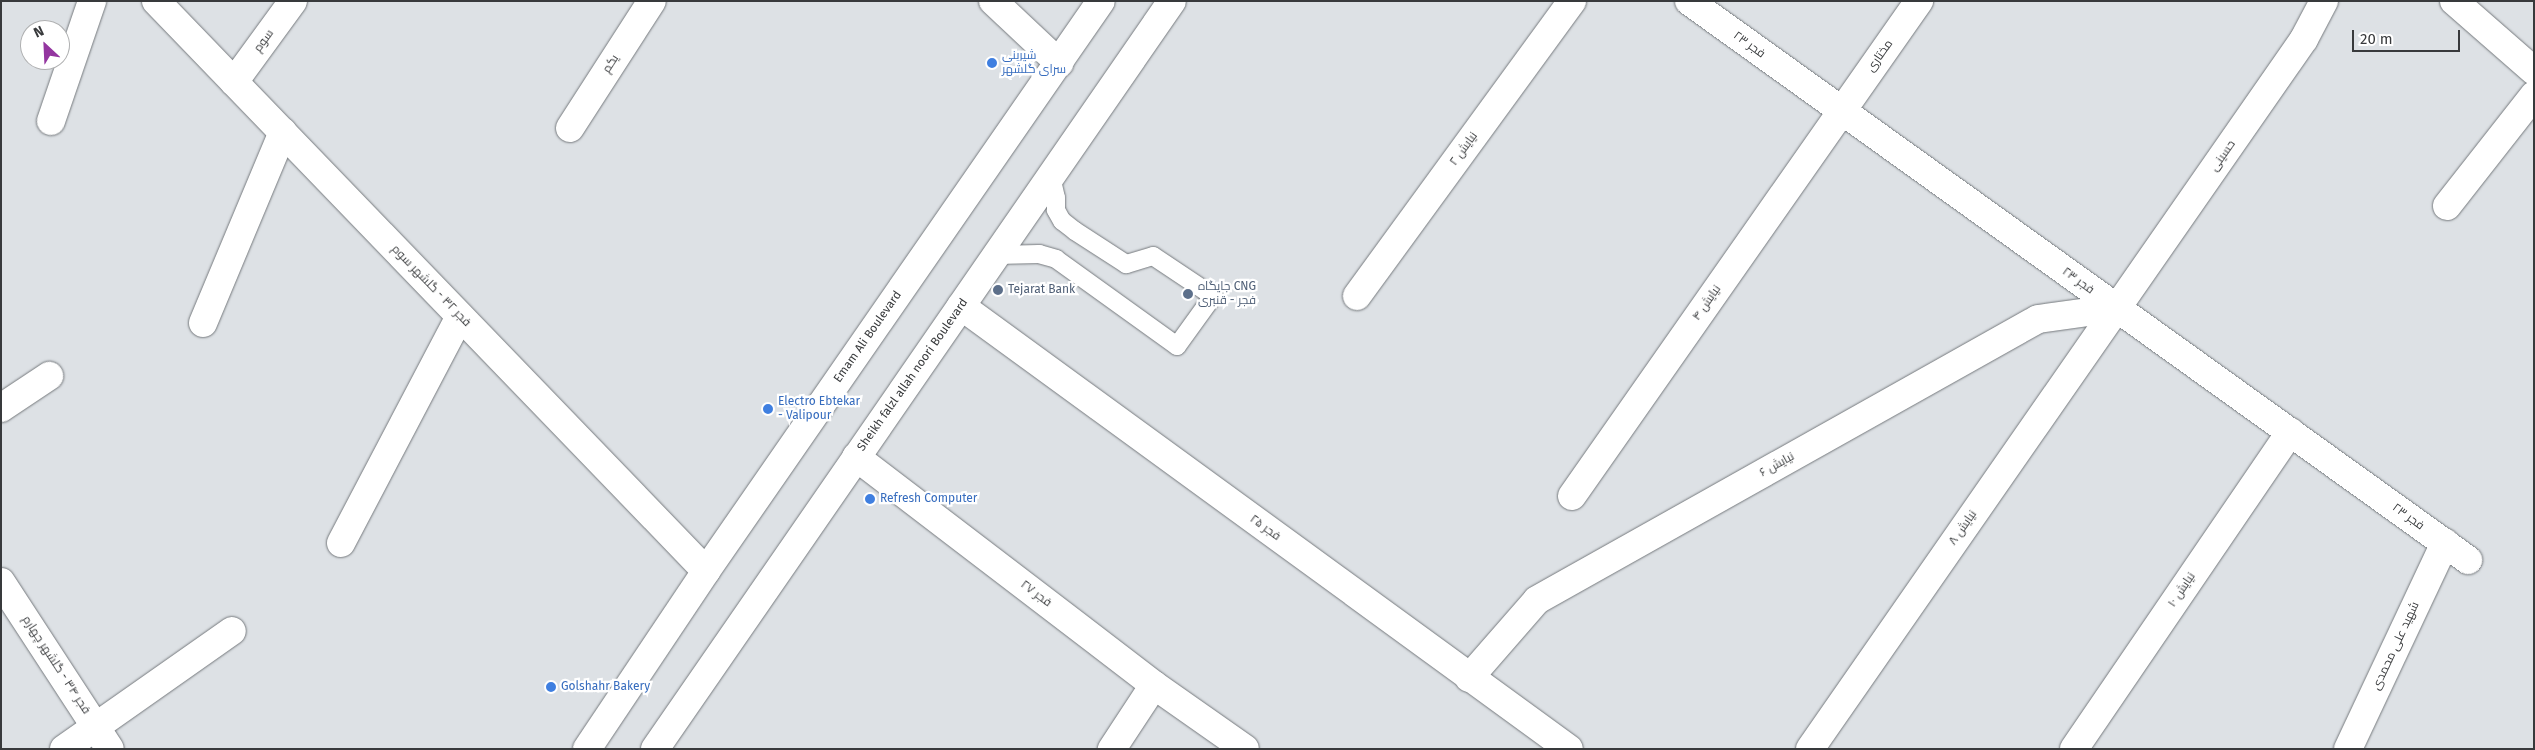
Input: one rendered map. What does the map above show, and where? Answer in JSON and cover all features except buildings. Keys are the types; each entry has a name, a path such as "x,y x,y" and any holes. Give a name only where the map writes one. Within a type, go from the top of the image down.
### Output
{"street":[{"path":"51,120 92,1"},
{"name":"فجر ۳۲ - گلشهر سوم","path":"156,1 706,571"},
{"name":"سوم","path":"234,82 293,1"},
{"name":"یکم","path":"570,128 652,1"},
{"path":"993,1 1059,63"},
{"name":"Emam Ali Boulevard","path":"586,749 706,571 1101,1"},
{"name":"Sheikh falzl allah noori Boulevard","path":"655,749 1172,1"},
{"name":"نیایش ۲","path":"1357,296 1572,1"},
{"name":"فجر ۲۳","path":"1689,1 2468,560"},
{"name":"مختاری","path":"1842,111 1919,1"},
{"name":"حسینی","path":"2117,308 2304,39 2324,1"},
{"path":"2454,1 2534,70"},
{"path":"2447,206 2534,95"},
{"name":"نیایش ۴","path":"1572,496 1842,111"},
{"path":"203,323 283,132"},
{"name":"فجر ۲۵","path":"961,306 1469,678 1569,749"},
{"name":"نیایش ۶","path":"1469,678 1537,600 2038,319 2117,308"},
{"name":"نیایش ۸","path":"1810,749 2117,308"},
{"path":"340,543 460,316"},
{"path":"1,408 49,376"},
{"name":"نیایش ۱۰","path":"2074,749 2290,432"},
{"name":"فجر ۲۷","path":"856,457 1154,685 1245,749"},
{"name":"شهید علی محمدی","path":"2348,749 2445,543"},
{"name":"فجر ۳۴ - گلشهر چهارم","path":"1,582 103,738"},
{"path":"64,749 103,738 232,631"},
{"path":"1112,749 1154,685"}],"lane":[{"path":"996,255 1039,254 1056,259 1177,346 1212,296 1153,256 1126,264 1075,231 1062,221 1056,210 1056,198 1051,176"}],"place":[{"name":"شیرینی سرای گلشهر","path":"992,63"},
{"name":"Tejarat Bank","path":"998,290"},
{"name":"جایگاه CNG فجر - قنبری","path":"1188,294"},
{"name":"Electro Ebtekar - Valipour","path":"768,409"},
{"name":"Refresh Computer","path":"870,499"},
{"name":"Golshahr Bakery","path":"551,687"}]}
